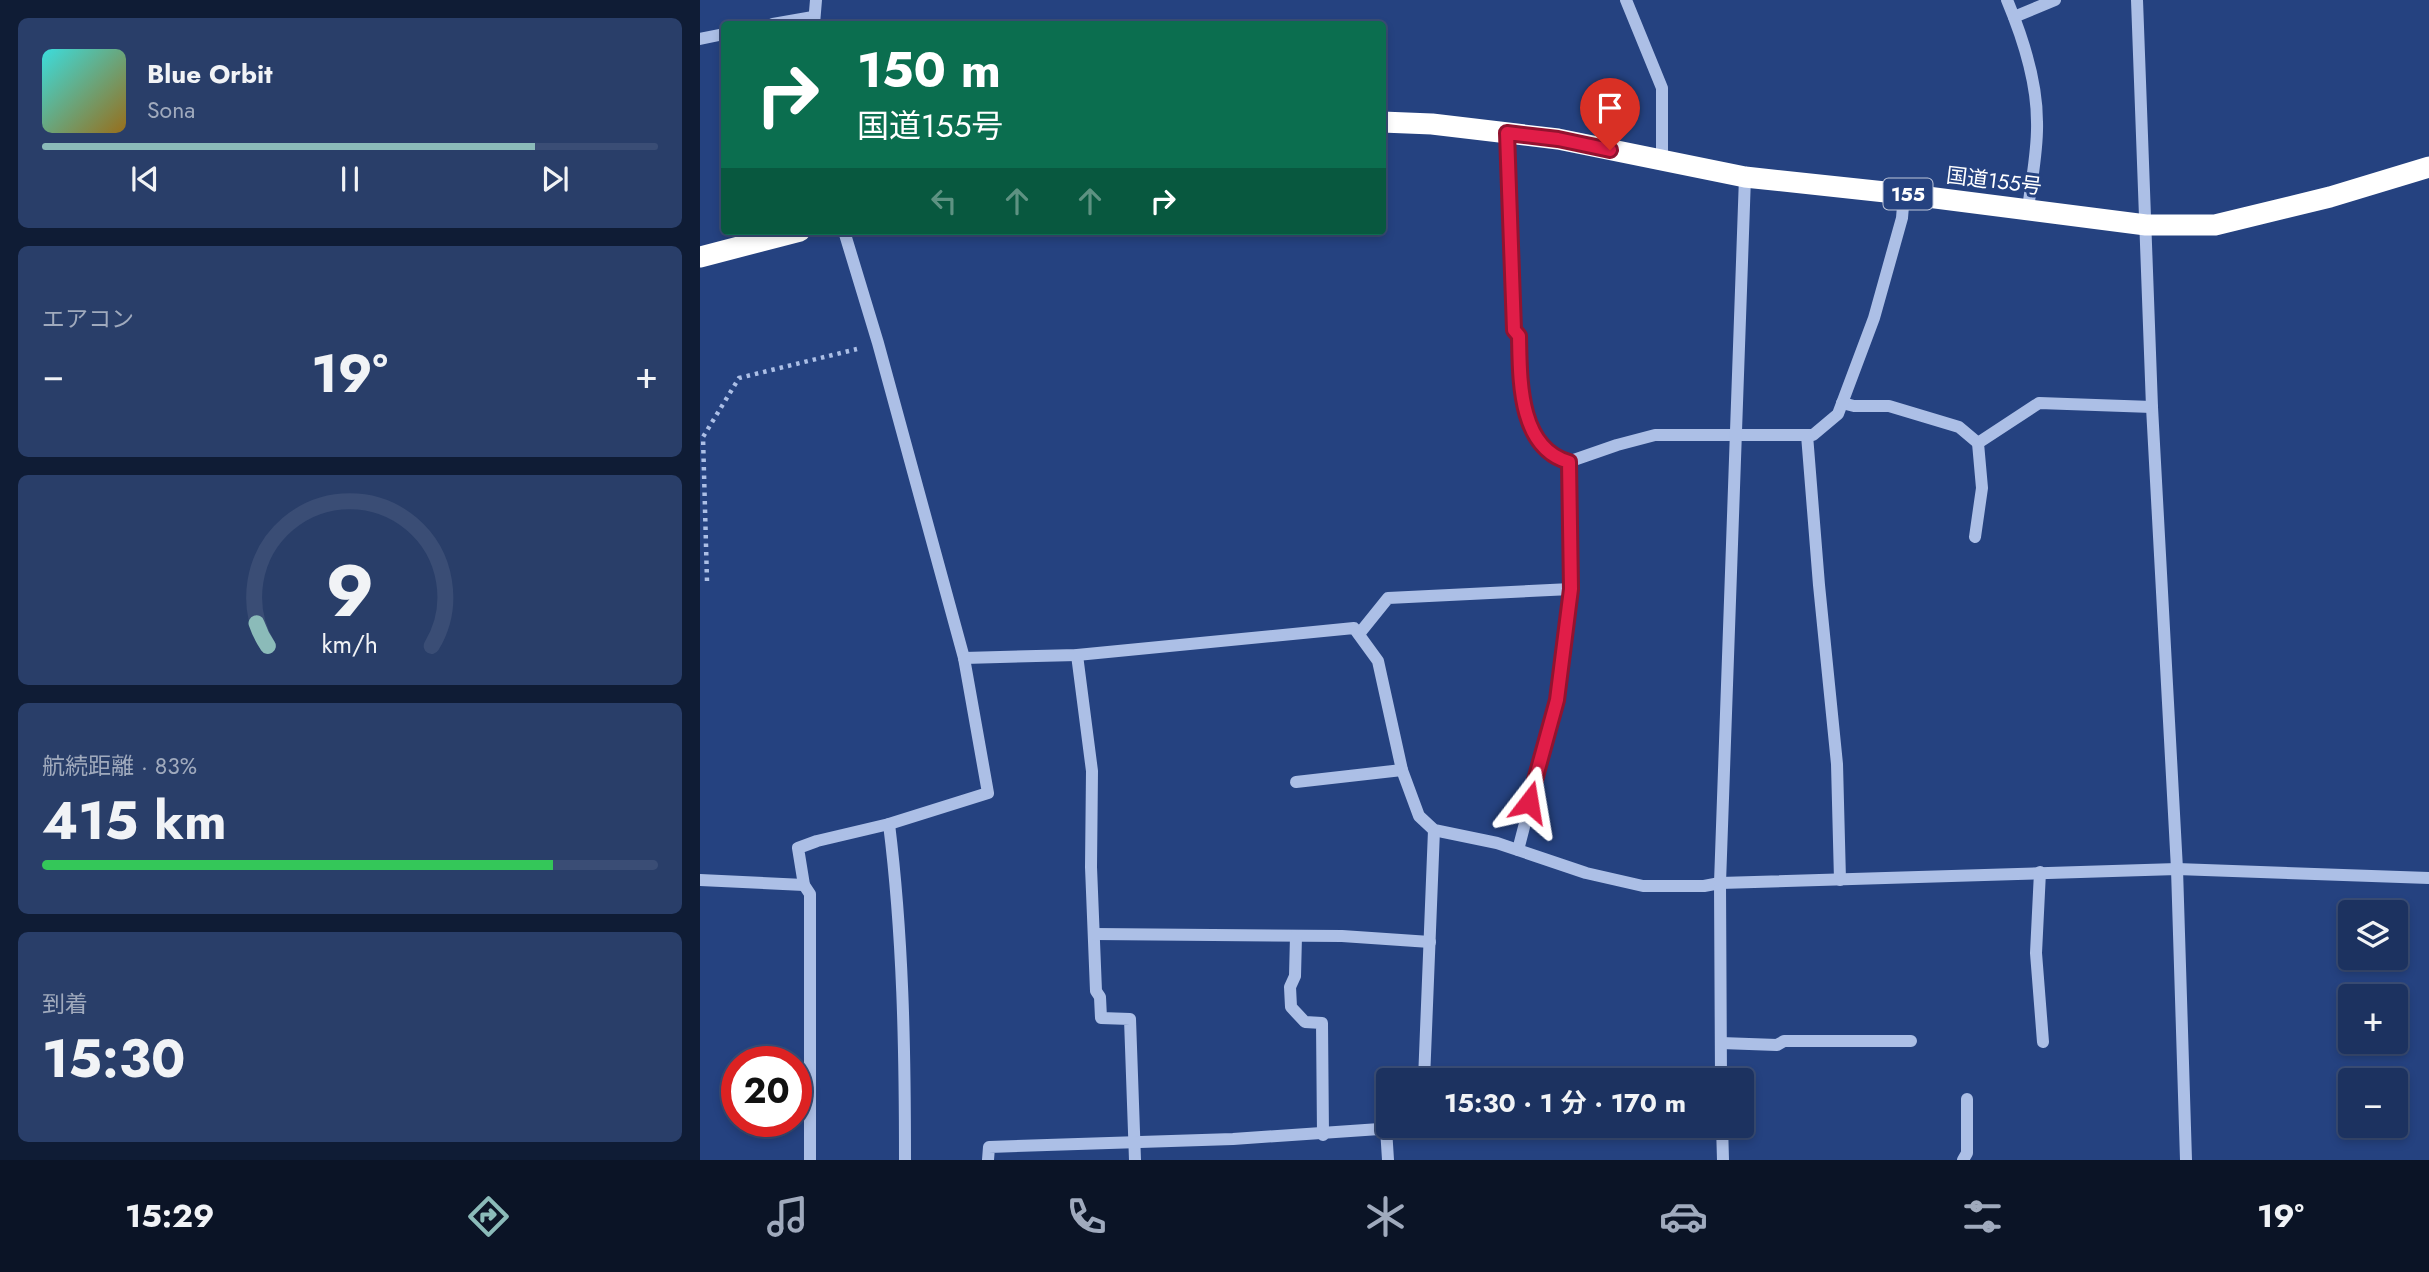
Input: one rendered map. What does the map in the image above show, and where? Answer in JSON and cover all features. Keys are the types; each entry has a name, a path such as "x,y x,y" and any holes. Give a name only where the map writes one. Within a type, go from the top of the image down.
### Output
{"highway":[{"name":"国道155号","path":"1386,122 1432,124 1558,139 1745,177 2146,225 2215,225 2330,197 2429,167"},
{"path":"700,257 785,235"}],"street":[{"path":"814,20 816,0"},
{"path":"1626,0 1662,88 1662,160"},
{"path":"2007,0 2035,94 2037,125 2028,210"},
{"path":"2014,17 2054,0"},
{"path":"2137,0 2152,407 2178,869 2186,1160"},
{"path":"700,39 721,35"},
{"path":"1507,133 1514,330 1519,336 1520,390 1526,414 1540,441 1556,458 1569,462 1655,435 1812,435 1838,414 1874,318 1902,218 1904,194"},
{"path":"1721,1068 1720,883 1745,177"},
{"path":"810,1160 810,894 804,885 798,848 889,824 988,793 964,658 878,343 845,235"},
{"path":"1842,403 1854,406 1889,406 1959,427 1978,443 1982,488 1975,537"},
{"path":"1978,443 2039,403 2152,407"},
{"path":"1807,436 1837,764 1840,880"},
{"path":"1518,850 1557,700 1571,589 1569,462"},
{"path":"1359,634 1388,598 1571,589"},
{"path":"964,658 1077,654 1354,628 1378,661 1402,770 1419,816 1434,830 1518,850 1586,873 1643,886 2178,869 2429,878"},
{"path":"1077,654 1092,771 1091,867 1096,991 1100,997 1101,1018 1130,1018 1135,1160"},
{"path":"1296,782 1402,770"},
{"path":"889,824 897,884 905,1049 905,1160"},
{"path":"1425,1068 1434,830"},
{"path":"2040,872 2036,953 2043,1042"},
{"path":"700,880 804,885"},
{"path":"1094,934 1296,936 1430,942"},
{"path":"1296,936 1295,976 1290,987 1291,1007 1305,1023 1322,1023 1323,1135"},
{"path":"1721,1043 1777,1045 1784,1041 1911,1041"},
{"path":"1962,1160 1967,1153 1967,1099"},
{"path":"988,1160 989,1147 1323,1135 1376,1129"},
{"path":"1387,1138 1388,1160"},
{"path":"1722,1138 1723,1160"}],"path":[{"path":"707,581 702,437 739,379 878,343"}],"route":[{"path":"1529,802 1557,700 1571,589 1569,462 1556,458 1540,441 1526,414 1520,390 1519,336 1514,330 1507,133 1558,139 1610,150"}]}
